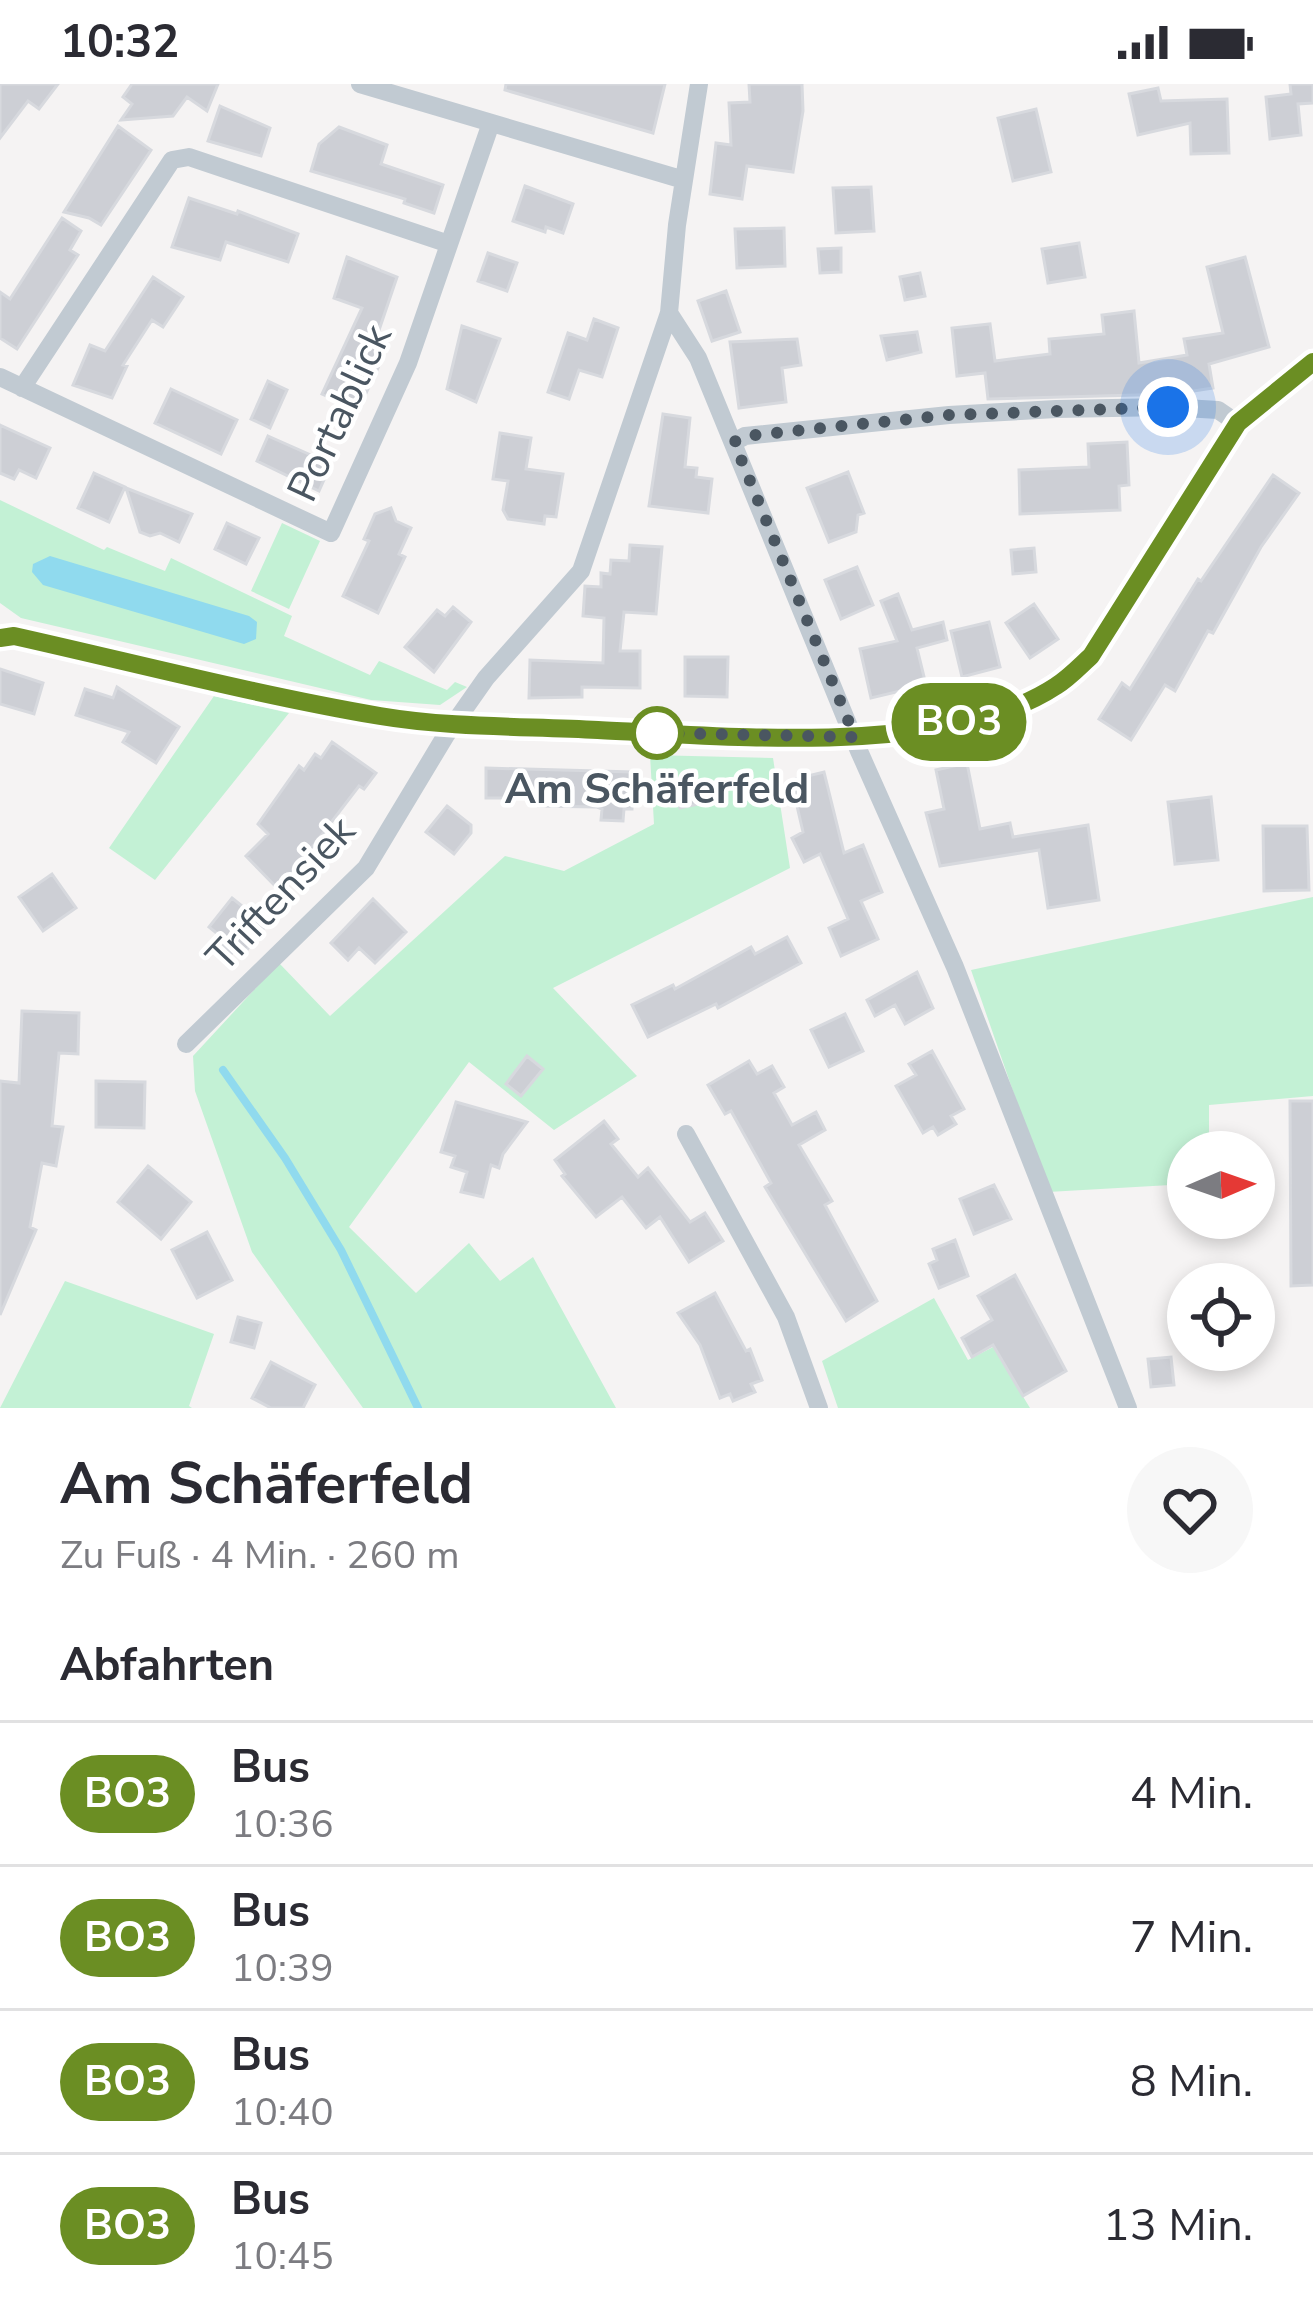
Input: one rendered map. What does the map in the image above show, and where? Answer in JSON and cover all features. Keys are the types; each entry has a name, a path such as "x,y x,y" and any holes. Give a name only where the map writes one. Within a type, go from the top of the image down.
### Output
{"street":[{"path":"360,84 684,180"},
{"name":"Triftensiek","path":"187,1044 366,868 486,678 581,571 669,313 699,84"},
{"name":"Portablick","path":"0,377 331,532 408,363 491,123"},
{"path":"22,388 172,160 179,157 448,244"},
{"path":"669,313 698,358 955,967 1127,1408"},
{"path":"7,637 382,717 716,735 855,737 964,721 1023,704 1058,685 1091,656 1238,423 1313,362"},
{"path":"734,442 745,436 949,415 1056,410 1218,410 1238,423"},
{"path":"686,1134 787,1317 819,1408"}],"green space":[{"path":"0,500 104,550 107,547 165,571 171,558 292,616 284,636 370,675 379,661 447,690 455,682 467,687 440,705 371,700 21,618 0,603"},
{"path":"282,523 320,541 289,609 251,591"},
{"path":"214,696 289,713 155,880 109,848"},
{"path":"650,755 773,758 790,868 553,988 637,1076 554,1130 469,1062 349,1227 416,1293 469,1243 500,1281 533,1257 616,1408 363,1408 252,1252 195,1091 193,1056 279,963 330,1016 505,856 564,871 654,824"},
{"path":"1313,897 1313,1096 1209,1105 1209,1131 1167,1131 1167,1185 1048,1192 971,970"},
{"path":"65,1281 214,1334 192,1408 0,1408"},
{"path":"934,1298 968,1360 993,1347 1030,1408 838,1408 822,1361"}],"water":[{"path":"50,556 249,616 257,622 256,639 244,644 43,585 32,572 33,564"}],"building":[{"path":"0,84 58,84 39,109 28,101 0,138"},
{"path":"132,84 218,84 207,111 187,97 173,116 121,120 132,104 123,97"},
{"path":"506,84 665,84 653,133 505,90"},
{"path":"749,84 802,84 803,111 793,172 747,166 742,199 710,194 716,143 731,145 729,103 750,102"},
{"path":"1290,84 1313,84 1313,103 1298,104 1301,135 1270,139 1266,97 1291,94"},
{"path":"1158,88 1161,101 1227,99 1229,153 1191,154 1190,123 1138,135 1129,94"},
{"path":"220,106 270,128 261,156 208,141"},
{"path":"1036,109 1051,172 1013,181 998,118"},
{"path":"118,126 151,150 101,225 64,212"},
{"path":"339,127 387,145 381,164 443,185 434,213 404,203 405,199 311,171 319,144"},
{"path":"525,186 573,204 563,233 513,221"},
{"path":"871,187 874,231 836,233 833,188"},
{"path":"189,198 298,234 288,262 226,242 220,260 172,247"},
{"path":"62,218 81,231 70,250 78,255 17,349 0,338 0,292 10,299"},
{"path":"784,228 785,266 737,268 735,229"},
{"path":"1079,243 1085,277 1048,283 1042,249"},
{"path":"841,248 841,272 820,273 818,249"},
{"path":"488,253 517,263 507,291 478,281"},
{"path":"347,257 397,277 375,342 381,345 371,365 378,368 358,410 322,394 362,308 334,298"},
{"path":"1245,257 1269,347 1209,364 1213,388 1174,394 988,399 985,373 957,376 952,328 990,324 995,361 1050,354 1049,339 1104,334 1102,315 1134,311 1139,363 1187,355 1184,339 1223,333 1207,267"},
{"path":"920,273 925,296 905,300 900,277"},
{"path":"153,277 183,297 163,327 152,320 123,365 127,366 112,398 73,385 90,345 105,351"},
{"path":"726,291 740,332 712,341 698,301"},
{"path":"594,319 618,328 602,377 579,370 569,399 548,392 568,333 587,340"},
{"path":"462,326 500,339 476,402 447,389"},
{"path":"917,332 921,352 887,360 881,336"},
{"path":"797,339 801,365 782,368 786,402 739,408 730,342"},
{"path":"268,381 287,390 270,428 251,419"},
{"path":"171,389 237,420 221,454 155,423"},
{"path":"663,414 690,418 685,467 697,468 696,477 712,479 708,513 649,506"},
{"path":"0,425 50,448 36,478 19,470 14,479 0,473"},
{"path":"500,433 531,438 526,469 563,474 556,517 545,516 544,524 508,519 503,510 508,481 493,479"},
{"path":"268,436 331,464 319,491 257,461"},
{"path":"1127,442 1129,485 1119,486 1120,510 1020,514 1019,470 1089,467 1088,444"},
{"path":"848,472 864,513 858,515 856,532 829,542 807,488"},
{"path":"94,473 125,487 109,522 78,508"},
{"path":"1273,475 1299,493 1261,547 1213,633 1208,631 1175,691 1165,685 1131,740 1099,719 1122,683 1130,689 1198,579 1201,581"},
{"path":"126,488 192,514 179,542 160,533 140,532"},
{"path":"391,508 396,521 411,528 399,554 405,557 378,613 343,596 369,541 364,539 375,514"},
{"path":"227,523 259,538 246,564 215,549"},
{"path":"630,545 662,547 656,614 624,612 620,651 640,651 640,688 582,687 582,697 529,698 530,660 603,663 604,618 583,616 585,586 601,587 601,573 610,574 611,560 629,561"},
{"path":"1034,548 1036,572 1013,574 1011,550"},
{"path":"857,567 873,605 841,619 825,580"},
{"path":"898,594 912,630 943,622 947,640 917,648 926,685 871,698 860,649 897,641 881,601"},
{"path":"1034,604 1058,639 1030,658 1006,623"},
{"path":"453,607 471,622 434,672 405,647 437,610 445,616"},
{"path":"989,622 1000,667 962,677 951,631"},
{"path":"685,657 728,657 727,697 685,696"},
{"path":"0,669 43,683 34,714 0,704"},
{"path":"117,687 179,727 156,763 123,742 129,732 76,715 85,689 113,698"},
{"path":"332,742 376,773 364,789 359,786 310,850 313,853 277,888 246,856 268,834 258,824 299,766 304,770 315,754 321,758"},
{"path":"967,763 980,829 1010,823 1013,837 1088,825 1099,900 1048,908 1039,850 940,866 926,813 944,809 936,770"},
{"path":"486,768 633,772 632,809 624,809 623,821 601,820 602,809 597,807 539,806 540,798 486,798"},
{"path":"824,772 844,853 863,845 882,892 861,901 878,939 841,956 829,928 848,919 820,854 804,862 792,838 803,832 791,780"},
{"path":"702,780 707,802 680,808 676,786"},
{"path":"1211,797 1218,860 1175,864 1168,802"},
{"path":"447,806 471,825 471,833 454,854 426,832"},
{"path":"1263,826 1307,826 1309,890 1264,891"},
{"path":"52,874 76,908 43,931 19,897"},
{"path":"232,898 266,925 243,955 215,940 219,935 209,927"},
{"path":"373,899 406,932 375,963 359,948 348,960 331,943"},
{"path":"787,937 801,963 718,1008 716,1004 648,1037 632,1005 673,985 675,989 751,947 755,954"},
{"path":"917,972 933,1008 905,1024 895,1005 875,1016 867,1000"},
{"path":"22,1011 79,1013 78,1054 59,1053 52,1126 63,1127 56,1166 42,1163 30,1227 36,1230 0,1315 0,1081 19,1083"},
{"path":"845,1014 863,1051 829,1067 811,1030"},
{"path":"932,1051 964,1109 951,1116 956,1124 938,1135 933,1127 923,1133 896,1086 916,1075 909,1064"},
{"path":"527,1056 543,1069 521,1096 506,1084"},
{"path":"749,1061 757,1074 772,1066 784,1087 774,1093 792,1125 816,1112 825,1130 799,1145 832,1201 825,1205 877,1301 846,1321 765,1187 771,1183 731,1111 725,1114 708,1085"},
{"path":"96,1081 145,1082 144,1128 96,1127"},
{"path":"1290,1101 1313,1101 1313,1285 1291,1286"},
{"path":"456,1102 527,1122 503,1154 499,1168 491,1165 483,1197 461,1192 467,1172 451,1167 455,1156 441,1152"},
{"path":"604,1121 618,1139 611,1144 638,1177 648,1168 690,1222 705,1213 723,1241 689,1262 660,1217 646,1228 622,1197 596,1217 562,1176 555,1160"},
{"path":"148,1166 191,1202 161,1239 118,1202"},
{"path":"994,1185 1011,1219 974,1234 960,1199"},
{"path":"207,1232 232,1280 197,1298 172,1250"},
{"path":"955,1240 968,1276 939,1288 929,1264 937,1260 933,1249"},
{"path":"1015,1275 1066,1371 1023,1396 993,1345 972,1357 962,1338 992,1320 978,1296"},
{"path":"715,1293 746,1351 750,1349 762,1380 751,1384 755,1392 733,1401 730,1394 720,1398 700,1345 678,1313"},
{"path":"238,1317 261,1323 254,1348 231,1342"},
{"path":"1167,1357 1174,1385 1151,1387 1148,1359"},
{"path":"271,1362 315,1385 303,1408 271,1408 252,1398"}],"waterway":[{"path":"223,1070 285,1158 341,1250 418,1408"}],"bus line":[{"name":"BO3","path":"0,638 14,636 382,717 716,735 855,737 964,721 1023,704 1058,685 1091,656 1238,423 1313,362"}],"place":[{"name":"Am Schäferfeld","path":"657,733"}],"route":[{"path":"657,733 855,737 734,442 745,436 949,415 1168,407"}]}
